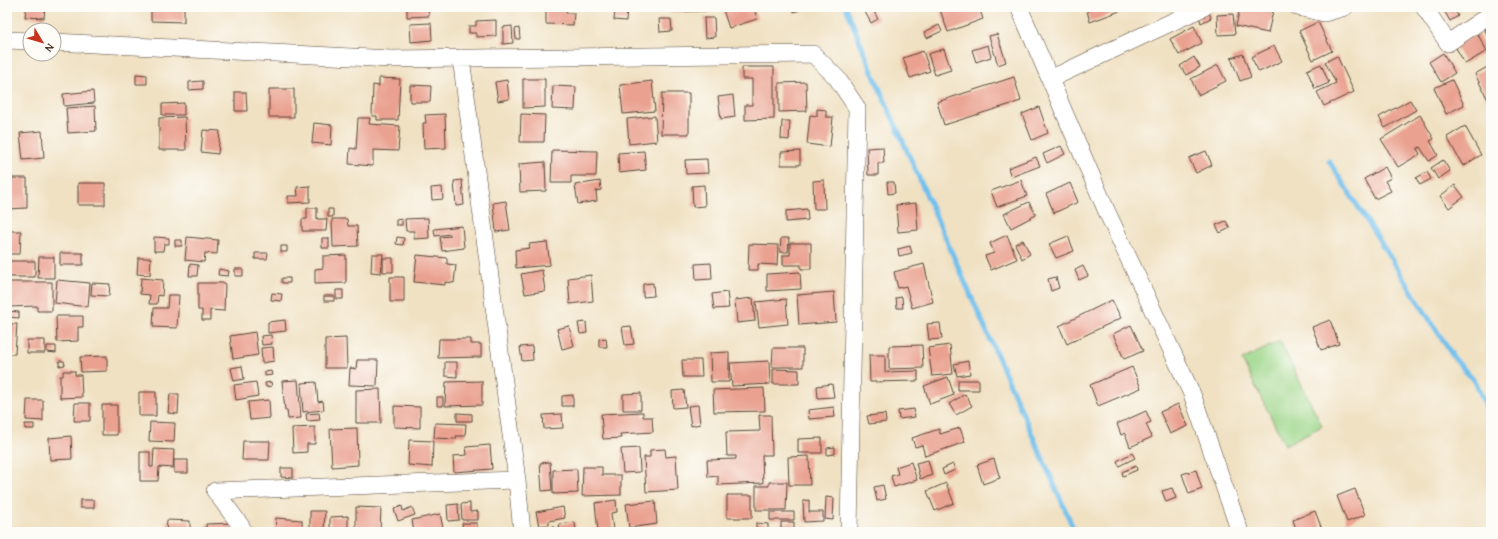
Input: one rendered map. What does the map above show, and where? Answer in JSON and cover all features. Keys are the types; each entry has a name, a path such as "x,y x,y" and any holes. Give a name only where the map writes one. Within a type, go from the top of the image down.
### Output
{"street":[{"path":"1019,7 1107,212 1192,394 1240,532"},
{"path":"1050,79 1204,7"},
{"path":"1298,7 1324,13 1345,7"},
{"path":"1424,7 1448,43 1491,14"},
{"path":"7,40 22,41"},
{"path":"62,42 391,59 813,54 838,78 857,108 848,532"},
{"path":"461,58 517,480 522,532"},
{"path":"243,532 241,526 215,491 517,480"}],"green space":[{"path":"1280,341 1322,426 1285,445 1242,360"}],"building":[{"path":"26,7 45,7 44,18 25,17"},
{"path":"151,7 184,7 184,22 151,21"},
{"path":"407,7 428,7 429,16 407,17"},
{"path":"546,7 567,7 566,13 574,13 573,25 546,24"},
{"path":"672,7 706,7 706,11 672,12"},
{"path":"722,7 754,7 757,19 729,28"},
{"path":"792,7 808,7 794,12"},
{"path":"939,7 979,7 983,19 948,32"},
{"path":"1086,7 1131,7 1090,22"},
{"path":"1240,7 1251,7 1273,11 1268,33 1236,26"},
{"path":"1442,7 1453,7 1458,16 1450,21"},
{"path":"872,8 878,19 871,23 865,12"},
{"path":"615,9 627,10 626,21 614,20"},
{"path":"1209,12 1211,18 1201,23 1199,16"},
{"path":"1233,14 1235,34 1218,35 1217,15"},
{"path":"704,18 714,18 715,37 705,38"},
{"path":"659,19 671,19 672,31 660,32"},
{"path":"496,20 496,36 476,37 476,33 469,33 469,26 476,26 476,21"},
{"path":"1318,22 1332,51 1313,60 1299,31"},
{"path":"431,23 432,40 411,42 410,24"},
{"path":"939,25 942,31 927,38 924,32"},
{"path":"512,26 513,43 503,44 503,27"},
{"path":"1194,26 1202,43 1179,55 1170,39"},
{"path":"1491,27 1491,34 1487,36 1485,29"},
{"path":"519,28 520,39 516,39 515,29"},
{"path":"1477,33 1487,51 1465,64 1455,46"},
{"path":"997,34 1006,62 998,65 989,36"},
{"path":"988,45 991,57 976,62 972,50"},
{"path":"1274,46 1282,61 1259,72 1251,57"},
{"path":"944,49 951,70 935,75 928,54"},
{"path":"923,51 930,71 910,78 903,58"},
{"path":"1443,53 1455,73 1441,82 1429,62"},
{"path":"1243,54 1251,77 1240,81 1231,58"},
{"path":"1337,56 1354,92 1324,106 1317,92 1336,83 1325,62"},
{"path":"1194,57 1200,67 1186,75 1180,66"},
{"path":"1321,64 1329,83 1315,89 1307,70"},
{"path":"1218,65 1226,81 1198,95 1191,79"},
{"path":"1491,65 1491,106 1475,74"},
{"path":"742,67 774,67 774,119 745,120 745,105 752,105 752,79 742,79"},
{"path":"136,74 147,75 147,84 136,84"},
{"path":"1014,77 1021,101 944,125 937,102"},
{"path":"379,78 400,79 398,120 377,120 377,116 372,116 373,85 379,86"},
{"path":"523,79 545,79 545,107 523,108"},
{"path":"507,80 509,99 498,101 495,82"},
{"path":"1452,80 1464,105 1446,114 1434,88"},
{"path":"203,81 203,89 189,90 189,82"},
{"path":"652,81 655,111 623,114 620,85"},
{"path":"806,82 807,111 779,112 779,83"},
{"path":"410,85 431,86 430,102 410,102"},
{"path":"553,86 576,87 575,110 552,109"},
{"path":"269,89 294,89 294,117 269,117"},
{"path":"93,91 94,103 64,106 63,94"},
{"path":"235,92 246,92 247,111 235,111"},
{"path":"662,93 689,93 689,134 661,134"},
{"path":"733,95 735,117 721,119 718,97"},
{"path":"1410,100 1416,110 1385,128 1379,117"},
{"path":"184,103 184,115 162,115 162,104"},
{"path":"95,106 96,131 68,133 66,108"},
{"path":"1039,107 1048,133 1032,140 1022,114"},
{"path":"817,109 826,110 826,117 833,117 830,147 807,144 810,115 817,116"},
{"path":"445,114 446,148 424,149 423,123 426,123 425,115"},
{"path":"521,114 545,115 544,142 520,142"},
{"path":"1420,115 1434,139 1430,141 1438,155 1429,161 1420,147 1417,149 1420,154 1398,167 1381,139"},
{"path":"655,116 657,141 629,144 627,119"},
{"path":"185,117 186,150 159,150 159,118"},
{"path":"358,118 370,118 369,124 400,126 398,151 373,150 373,166 349,164 350,148 356,149"},
{"path":"782,121 790,121 789,140 781,139"},
{"path":"314,123 332,125 331,145 312,143"},
{"path":"1465,126 1481,155 1463,166 1447,137"},
{"path":"203,130 220,131 218,154 201,152"},
{"path":"42,131 44,158 23,160 20,133"},
{"path":"1061,146 1065,154 1047,163 1043,154"},
{"path":"883,147 884,163 878,163 878,175 868,175 867,148"},
{"path":"552,150 597,151 596,176 571,176 571,183 551,183"},
{"path":"644,151 646,170 619,173 618,153"},
{"path":"800,151 800,165 781,165 781,152"},
{"path":"1206,151 1212,165 1196,173 1189,158"},
{"path":"1036,157 1040,166 1011,177 1008,168"},
{"path":"707,159 708,173 686,174 685,160"},
{"path":"1443,160 1450,171 1438,179 1431,168"},
{"path":"545,162 546,191 520,192 519,164"},
{"path":"1385,167 1391,178 1385,181 1391,191 1375,199 1364,179"},
{"path":"1427,172 1431,179 1420,185 1416,178"},
{"path":"7,178 27,178 27,208 7,209"},
{"path":"462,180 464,205 456,206 454,181"},
{"path":"824,180 825,209 814,209 813,181"},
{"path":"1021,180 1027,196 997,207 991,191"},
{"path":"600,181 601,190 596,191 597,201 578,204 575,185"},
{"path":"887,182 894,182 895,193 888,194"},
{"path":"78,183 105,183 105,205 78,205"},
{"path":"1070,183 1078,202 1054,213 1046,194"},
{"path":"704,185 705,206 693,207 692,186"},
{"path":"1455,185 1464,197 1449,208 1440,196"},
{"path":"310,186 310,202 288,203 288,196 298,196 297,187"},
{"path":"442,187 443,199 432,200 431,188"},
{"path":"506,201 510,230 496,232 493,203"},
{"path":"1029,202 1036,215 1011,228 1004,214"},
{"path":"916,203 918,230 898,232 896,205"},
{"path":"307,208 317,208 317,219 327,219 326,231 302,231 302,219 307,219"},
{"path":"328,209 333,209 333,217 328,217"},
{"path":"807,209 808,220 786,222 786,211"},
{"path":"428,218 429,238 414,239 414,231 406,231 405,219"},
{"path":"332,219 347,219 348,226 357,226 358,246 333,247"},
{"path":"402,219 402,225 396,225 396,220"},
{"path":"1226,221 1230,228 1220,233 1216,225"},
{"path":"462,226 464,248 442,251 440,237 450,236 450,234 435,236 434,229"},
{"path":"7,231 21,231 20,254 7,254"},
{"path":"1007,235 1017,259 991,270 985,256 994,253 990,243"},
{"path":"1068,236 1074,251 1056,258 1049,244"},
{"path":"154,237 169,238 169,244 164,244 163,251 154,251"},
{"path":"187,237 218,240 217,254 205,253 204,262 185,260"},
{"path":"397,237 404,238 403,245 396,244"},
{"path":"322,238 329,238 329,248 322,248"},
{"path":"781,238 789,238 788,252 780,252"},
{"path":"175,240 182,240 182,246 175,246"},
{"path":"1023,240 1030,254 1022,259 1015,244"},
{"path":"547,242 550,265 516,268 515,250 530,248 529,244"},
{"path":"790,243 811,243 811,269 801,269 801,265 783,265 783,255 790,255"},
{"path":"749,244 778,245 777,265 758,264 758,270 748,270"},
{"path":"281,246 287,246 287,252 281,252"},
{"path":"910,246 912,253 899,256 898,249"},
{"path":"60,253 83,253 83,265 60,265"},
{"path":"255,253 268,253 267,259 255,259"},
{"path":"372,254 383,254 381,273 371,272"},
{"path":"346,255 346,283 315,284 315,269 323,268 323,256"},
{"path":"417,255 447,258 447,264 456,265 454,283 445,282 445,285 414,282"},
{"path":"39,257 54,257 54,278 38,278"},
{"path":"138,258 151,258 150,275 137,274"},
{"path":"383,258 393,258 393,272 383,272"},
{"path":"7,261 35,261 35,277 7,277"},
{"path":"711,263 712,279 696,280 695,264"},
{"path":"190,264 198,265 197,276 189,276"},
{"path":"924,264 933,302 912,308 906,286 898,288 894,272"},
{"path":"1083,266 1088,276 1079,280 1075,270"},
{"path":"219,269 229,271 228,276 218,275"},
{"path":"235,269 243,269 243,276 235,276"},
{"path":"542,270 545,291 525,294 521,274"},
{"path":"800,272 801,289 767,291 767,274"},
{"path":"591,275 593,301 570,304 568,278"},
{"path":"390,277 404,277 404,302 390,302"},
{"path":"1056,277 1059,288 1051,291 1048,279"},
{"path":"141,278 163,280 162,296 158,295 157,304 149,304 150,295 140,294"},
{"path":"282,278 290,278 290,283 282,283"},
{"path":"57,280 90,283 88,307 55,303"},
{"path":"8,282 52,282 52,311 37,311 37,306 8,307"},
{"path":"92,283 110,284 109,296 91,295"},
{"path":"198,283 225,283 224,311 210,310 210,320 202,320 202,310 198,310"},
{"path":"653,283 654,296 643,297 643,284"},
{"path":"336,290 343,290 343,299 336,299"},
{"path":"727,292 729,308 714,309 712,294"},
{"path":"834,292 836,322 799,325 797,295"},
{"path":"272,293 282,294 281,301 271,300"},
{"path":"168,295 179,295 177,328 153,327 154,308 167,308"},
{"path":"324,296 334,296 334,301 324,301"},
{"path":"902,297 903,308 897,308 896,298"},
{"path":"753,298 755,321 737,323 735,300"},
{"path":"786,299 788,324 759,327 756,302"},
{"path":"1112,300 1121,318 1067,344 1059,326"},
{"path":"7,311 19,312 19,318 7,317"},
{"path":"56,316 83,316 83,327 78,327 78,341 57,342"},
{"path":"285,320 286,331 268,333 268,322"},
{"path":"1330,320 1339,344 1321,350 1312,327"},
{"path":"586,322 587,333 580,334 578,323"},
{"path":"940,323 942,339 929,340 927,324"},
{"path":"7,324 17,324 15,354 7,354"},
{"path":"1131,325 1143,351 1124,359 1113,334"},
{"path":"569,326 574,346 562,349 557,329"},
{"path":"631,326 634,344 625,345 622,327"},
{"path":"255,332 258,355 233,359 230,336"},
{"path":"271,335 272,344 262,345 261,336"},
{"path":"346,338 347,368 325,368 325,339"},
{"path":"606,338 607,347 599,347 599,339"},
{"path":"439,339 471,339 471,344 481,344 481,357 438,358"},
{"path":"27,340 45,340 45,353 27,353"},
{"path":"922,345 923,368 889,369 889,346"},
{"path":"950,345 953,374 932,376 928,348"},
{"path":"47,346 56,346 56,353 47,352"},
{"path":"532,346 533,360 522,361 520,347"},
{"path":"273,347 274,361 262,363 261,348"},
{"path":"773,348 803,348 803,367 772,367"},
{"path":"729,352 729,382 711,382 710,353"},
{"path":"869,355 885,355 885,372 918,371 918,381 870,382"},
{"path":"107,356 107,371 81,372 80,357"},
{"path":"357,360 378,360 377,386 349,385 350,368 356,369"},
{"path":"682,360 701,360 702,377 683,377"},
{"path":"59,361 64,361 65,365 59,366"},
{"path":"769,361 770,384 732,386 730,363"},
{"path":"968,361 970,374 957,376 954,364"},
{"path":"445,362 457,362 457,377 445,376"},
{"path":"242,366 244,379 234,381 231,368"},
{"path":"1132,367 1141,388 1098,406 1090,385"},
{"path":"773,369 799,370 799,384 773,384"},
{"path":"63,371 75,371 75,375 81,375 82,397 60,398 60,376 63,376"},
{"path":"271,371 272,375 265,376 265,372"},
{"path":"948,377 954,395 930,404 924,386"},
{"path":"298,380 301,418 288,419 287,410 285,410 282,381"},
{"path":"958,380 979,380 979,390 958,390"},
{"path":"482,381 482,405 445,406 446,382"},
{"path":"256,382 258,396 236,400 234,385"},
{"path":"271,382 272,386 266,387 265,383"},
{"path":"316,382 318,402 323,401 324,410 303,412 301,383"},
{"path":"832,384 834,397 818,398 817,386"},
{"path":"764,388 765,411 714,412 713,390"},
{"path":"380,389 381,423 356,423 356,390"},
{"path":"684,390 686,407 673,408 672,391"},
{"path":"139,392 156,392 156,416 139,416"},
{"path":"641,393 641,410 623,410 623,394"},
{"path":"170,394 179,394 178,414 168,413"},
{"path":"965,394 972,406 956,415 949,404"},
{"path":"573,395 573,406 562,406 562,396"},
{"path":"437,397 443,397 443,406 437,406"},
{"path":"27,400 43,400 43,421 26,420"},
{"path":"269,400 270,418 250,420 248,402"},
{"path":"75,403 90,403 90,421 74,421"},
{"path":"1178,404 1188,426 1170,434 1160,412"},
{"path":"102,405 117,405 117,435 102,435"},
{"path":"698,405 700,424 691,426 688,406"},
{"path":"394,406 420,407 420,428 394,427"},
{"path":"834,407 835,417 809,419 808,410"},
{"path":"914,409 915,417 899,419 898,411"},
{"path":"1146,411 1151,422 1146,424 1152,437 1130,447 1125,433 1121,435 1117,424"},
{"path":"643,412 643,417 652,417 653,432 620,434 621,438 603,439 601,414"},
{"path":"319,413 320,420 307,421 306,414"},
{"path":"457,413 472,414 472,421 457,421"},
{"path":"562,414 563,428 544,429 543,415"},
{"path":"885,414 886,422 869,424 867,416"},
{"path":"759,415 771,415 772,455 762,455 763,483 718,485 718,476 708,477 707,460 736,459 736,456 727,456 726,432 760,431"},
{"path":"150,422 175,423 174,442 149,441"},
{"path":"435,423 466,424 465,436 456,436 456,439 434,438"},
{"path":"25,424 34,424 34,429 25,429"},
{"path":"315,427 315,444 307,444 307,452 293,453 292,428"},
{"path":"357,428 358,465 332,467 330,429"},
{"path":"960,428 965,442 925,456 922,445 915,447 912,438 939,429 940,434"},
{"path":"71,436 72,459 50,460 49,438"},
{"path":"822,438 822,453 798,453 798,439"},
{"path":"409,440 433,441 432,467 408,465"},
{"path":"243,441 270,441 269,460 242,460"},
{"path":"490,445 492,469 454,472 453,456 467,455 466,447"},
{"path":"835,447 835,454 827,455 827,448"},
{"path":"639,448 640,472 623,473 621,449"},
{"path":"154,449 174,450 173,468 159,467 158,481 140,481 140,452 150,452 150,467 153,467"},
{"path":"665,449 666,457 676,456 678,490 646,492 644,457 650,457 650,450"},
{"path":"1132,453 1135,458 1119,466 1117,461"},
{"path":"809,456 810,485 789,485 788,457"},
{"path":"994,459 1000,478 983,484 977,465"},
{"path":"174,460 188,460 188,473 174,473"},
{"path":"928,460 932,475 920,479 916,463"},
{"path":"550,462 552,490 542,491 540,463"},
{"path":"911,462 917,480 894,487 891,476 898,474 896,467"},
{"path":"953,464 955,470 944,475 942,469"},
{"path":"1136,466 1137,470 1123,476 1122,472"},
{"path":"583,467 602,467 602,475 621,475 621,495 582,496"},
{"path":"281,468 293,468 293,478 281,477"},
{"path":"577,469 578,493 553,494 553,470"},
{"path":"1196,470 1202,489 1189,494 1182,474"},
{"path":"769,482 787,482 786,510 756,510 756,486 769,486"},
{"path":"946,483 954,503 935,511 927,491"},
{"path":"883,485 886,499 877,501 874,487"},
{"path":"1172,488 1176,498 1166,502 1162,491"},
{"path":"1355,489 1365,515 1347,522 1337,496"},
{"path":"727,495 752,495 752,518 727,518"},
{"path":"826,497 834,498 833,520 825,519"},
{"path":"80,500 94,500 94,508 80,508"},
{"path":"616,500 617,512 611,513 613,531 598,532 595,503"},
{"path":"809,500 809,512 823,512 823,521 804,522 803,501"},
{"path":"655,501 657,524 629,528 626,504"},
{"path":"470,503 470,512 478,511 478,520 462,520 461,504"},
{"path":"458,504 459,520 448,521 447,505"},
{"path":"402,506 403,511 412,507 415,515 398,521 394,509"},
{"path":"356,507 381,508 380,532 356,532"},
{"path":"563,507 565,518 549,521 549,525 539,526 536,512"},
{"path":"310,511 325,511 324,532 310,532"},
{"path":"1315,511 1323,532 1297,532 1293,520"},
{"path":"770,512 794,512 794,520 770,520"},
{"path":"440,514 444,532 414,532 412,520"},
{"path":"348,516 348,531 330,532 330,517"},
{"path":"276,518 302,520 302,532 275,532"},
{"path":"167,520 190,521 190,532 166,532"},
{"path":"575,522 576,532 560,532 559,524"},
{"path":"781,522 794,522 794,532 781,532"},
{"path":"233,523 233,532 206,532 206,524"},
{"path":"462,523 477,523 477,532 463,532"},
{"path":"756,523 768,524 768,532 756,532"},
{"path":"554,527 555,532 540,532 539,529"}],"waterway":[{"path":"846,7 871,69 1075,532"},
{"path":"1329,161 1454,358 1476,383 1491,419"}]}
